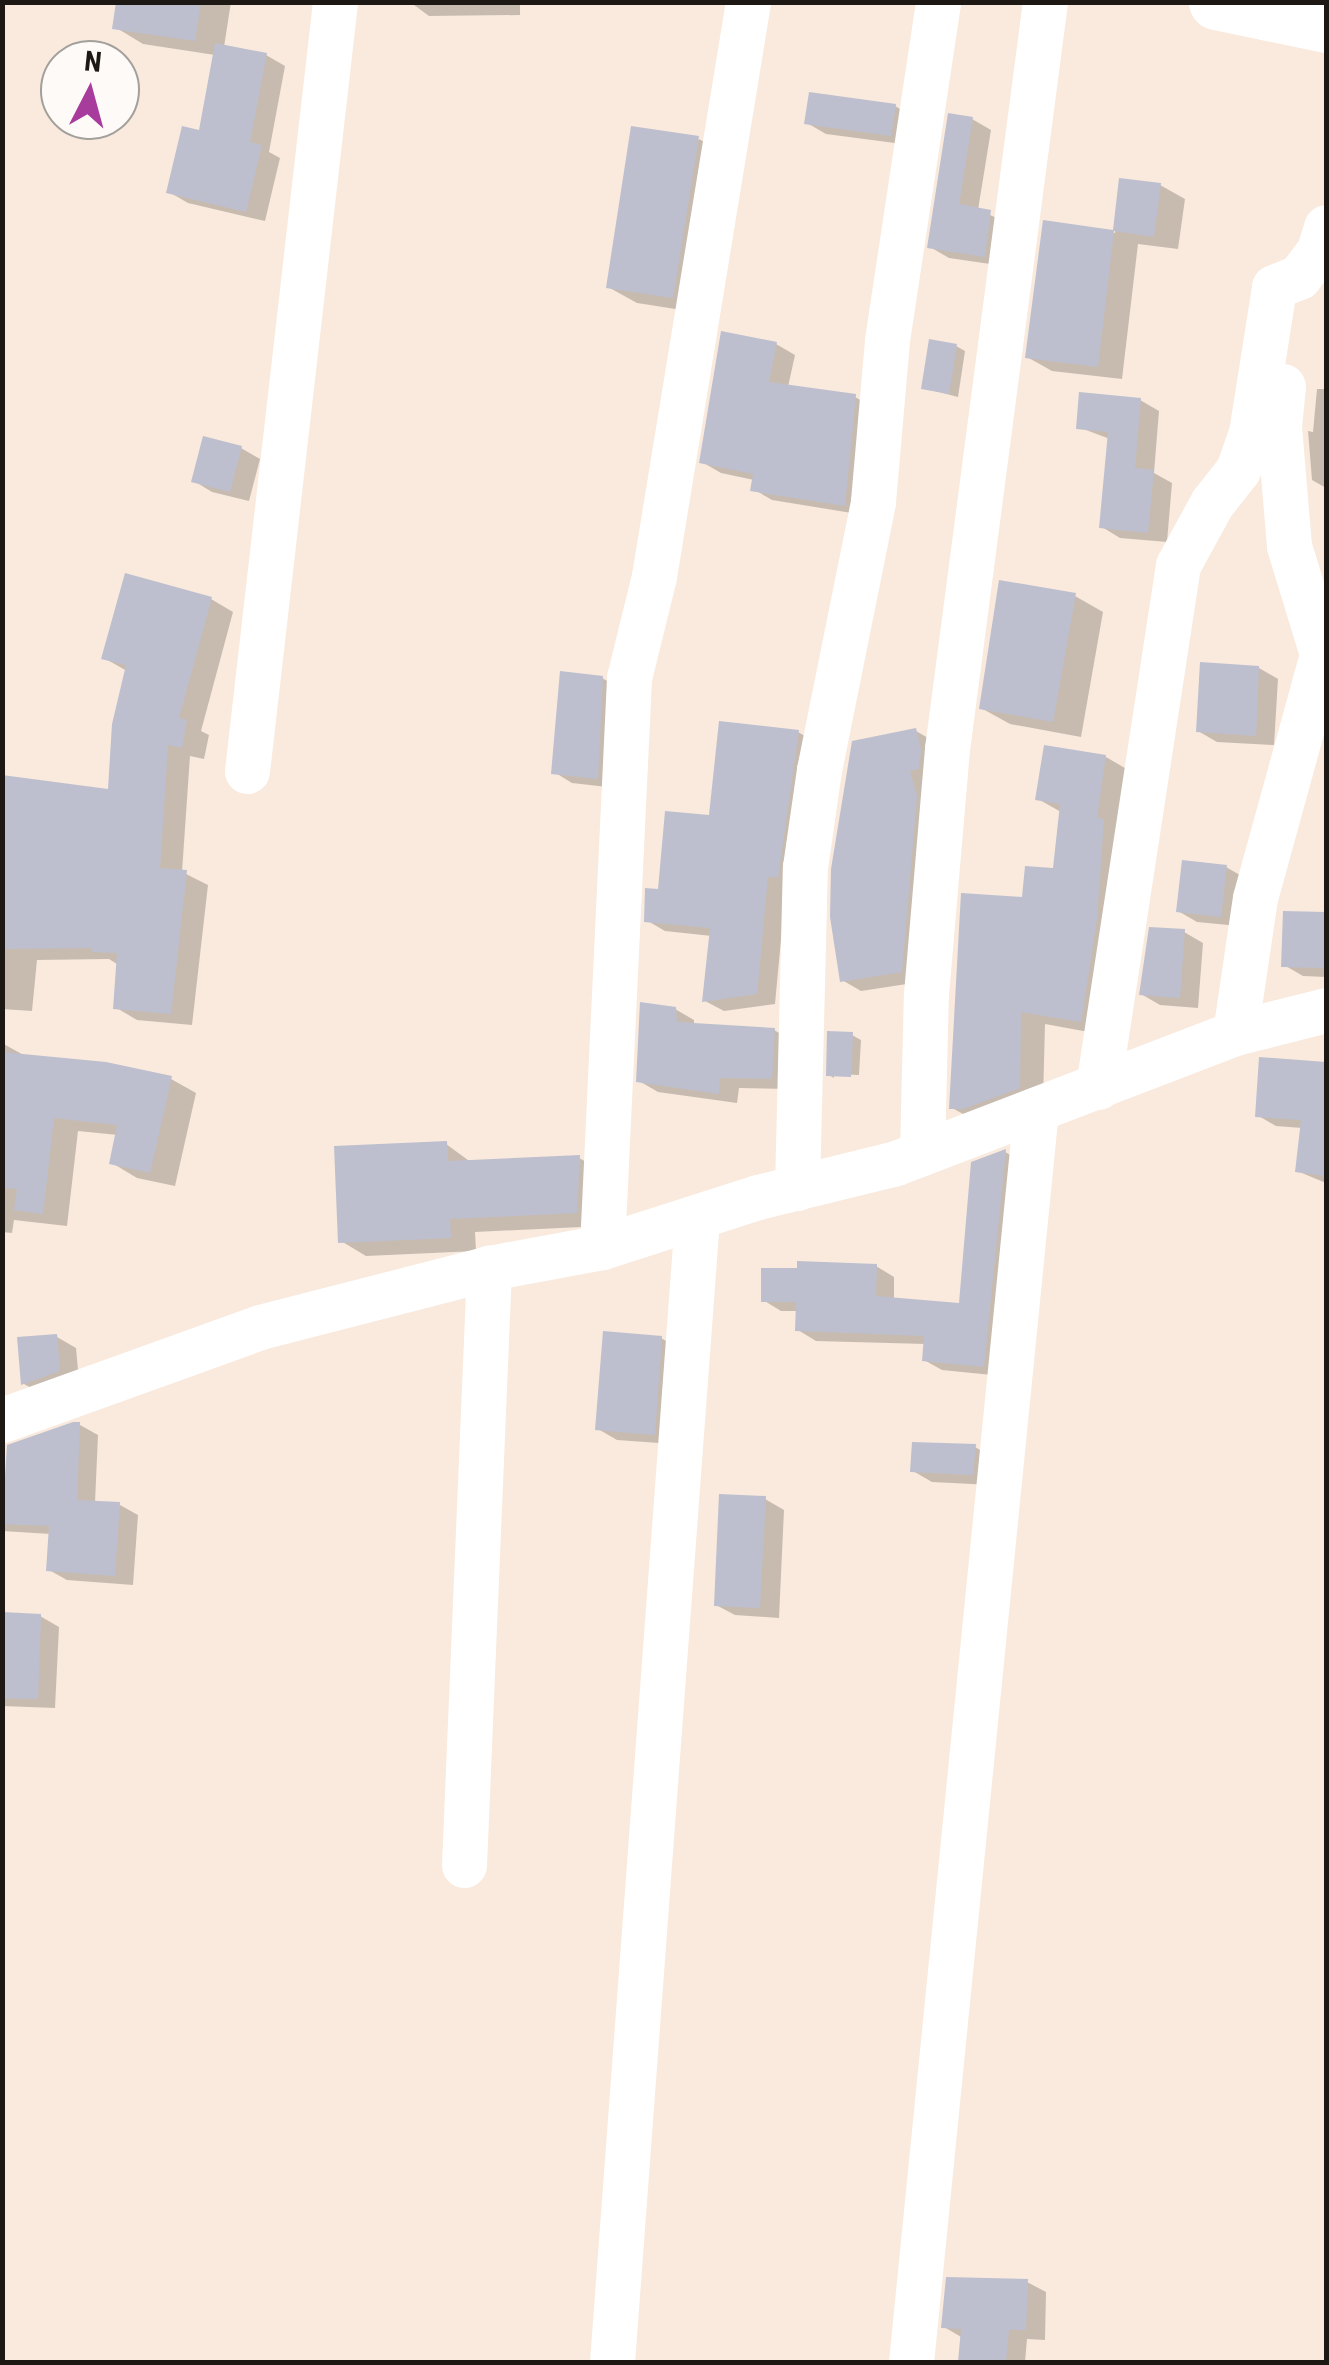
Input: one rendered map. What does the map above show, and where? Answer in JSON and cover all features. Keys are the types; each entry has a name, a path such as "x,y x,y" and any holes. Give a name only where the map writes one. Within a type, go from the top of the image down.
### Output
{"highway":[{"path":"1216,2 1326,24"}],"street":[{"path":"247,772 335,2"},
{"path":"602,1247 628,678 654,576 748,2"},
{"path":"798,1188 805,868 819,770 873,501 887,340 938,2"},
{"path":"922,1153 926,994 947,749 1045,2"},
{"path":"1235,1033 1255,898 1322,654 1289,546 1281,464 1280,361 1299,277 1319,250 1326,227"},
{"path":"1098,1087 1178,565 1212,503 1238,470 1251,434 1274,287 1299,277"},
{"path":"2,1420 260,1327 489,1268 602,1247 922,1153 1235,1033 1326,1010"},
{"path":"911,2362 1036,1109"},
{"path":"612,2362 697,1217"},
{"path":"464,1865 489,1268"}],"building":[{"path":"116,2 201,2 195,41 112,29"},
{"path":"215,43 267,53 250,142 262,145 246,212 166,193 182,126 199,130"},
{"path":"809,92 896,104 891,136 804,124"},
{"path":"948,113 973,117 959,204 991,210 985,257 927,248"},
{"path":"631,126 699,136 673,298 606,288"},
{"path":"1119,178 1161,183 1154,237 1114,231 1098,367 1025,358 1043,220 1113,230"},
{"path":"721,331 777,342 769,382 856,394 845,506 750,491 753,474 699,463"},
{"path":"929,339 957,344 949,394 921,389"},
{"path":"1079,392 1141,398 1135,468 1154,470 1148,533 1099,528 1108,432 1076,429"},
{"path":"203,436 242,446 230,492 191,482"},
{"path":"125,573 212,597 179,718 187,720 182,748 168,745 160,868 187,870 171,1014 113,1009 117,953 92,952 92,948 2,949 2,775 108,789 112,724 126,665 101,659"},
{"path":"999,580 1076,593 1053,722 979,709"},
{"path":"1200,662 1259,666 1256,736 1196,732"},
{"path":"560,671 603,676 598,779 551,774"},
{"path":"719,721 799,730 778,878 768,877 757,994 702,1002 710,928 644,922 645,888 658,889 665,811 709,815"},
{"path":"916,728 921,750 919,769 910,771 917,796 902,972 840,982 830,917 831,869 852,741"},
{"path":"1044,745 1106,755 1097,818 1104,819 1097,919 1081,1022 1021,1012 1020,1088 963,1109 949,1109 961,893 1022,897 1025,866 1053,868 1060,804 1035,800"},
{"path":"1182,860 1227,865 1221,917 1176,912"},
{"path":"1283,911 1326,912 1326,968 1281,967"},
{"path":"1149,927 1185,929 1180,998 1139,995"},
{"path":"640,1002 676,1007 677,1022 775,1028 772,1079 720,1078 719,1094 636,1082"},
{"path":"827,1031 853,1032 851,1077 826,1076"},
{"path":"2,1052 106,1062 172,1076 150,1173 109,1164 117,1125 54,1118 43,1214 14,1210 17,1189 2,1188"},
{"path":"1259,1057 1326,1062 1326,1176 1295,1172 1301,1120 1255,1117"},
{"path":"447,1141 448,1161 580,1155 577,1213 450,1219 451,1238 338,1243 334,1146"},
{"path":"1006,1149 984,1367 922,1361 924,1336 795,1331 796,1302 761,1302 761,1268 797,1268 797,1261 877,1264 876,1296 959,1303 971,1162"},
{"path":"603,1331 662,1336 655,1435 595,1430"},
{"path":"57,1334 60,1371 21,1385 17,1337"},
{"path":"80,1422 77,1500 120,1502 115,1576 46,1571 49,1526 2,1524 7,1445"},
{"path":"912,1442 976,1444 973,1475 910,1472"},
{"path":"719,1494 766,1496 760,1608 714,1606"},
{"path":"2,1612 41,1614 38,1699 2,1698"},
{"path":"946,2277 1028,2279 1026,2330 1009,2330 1006,2362 958,2362 961,2329 941,2328"}]}
